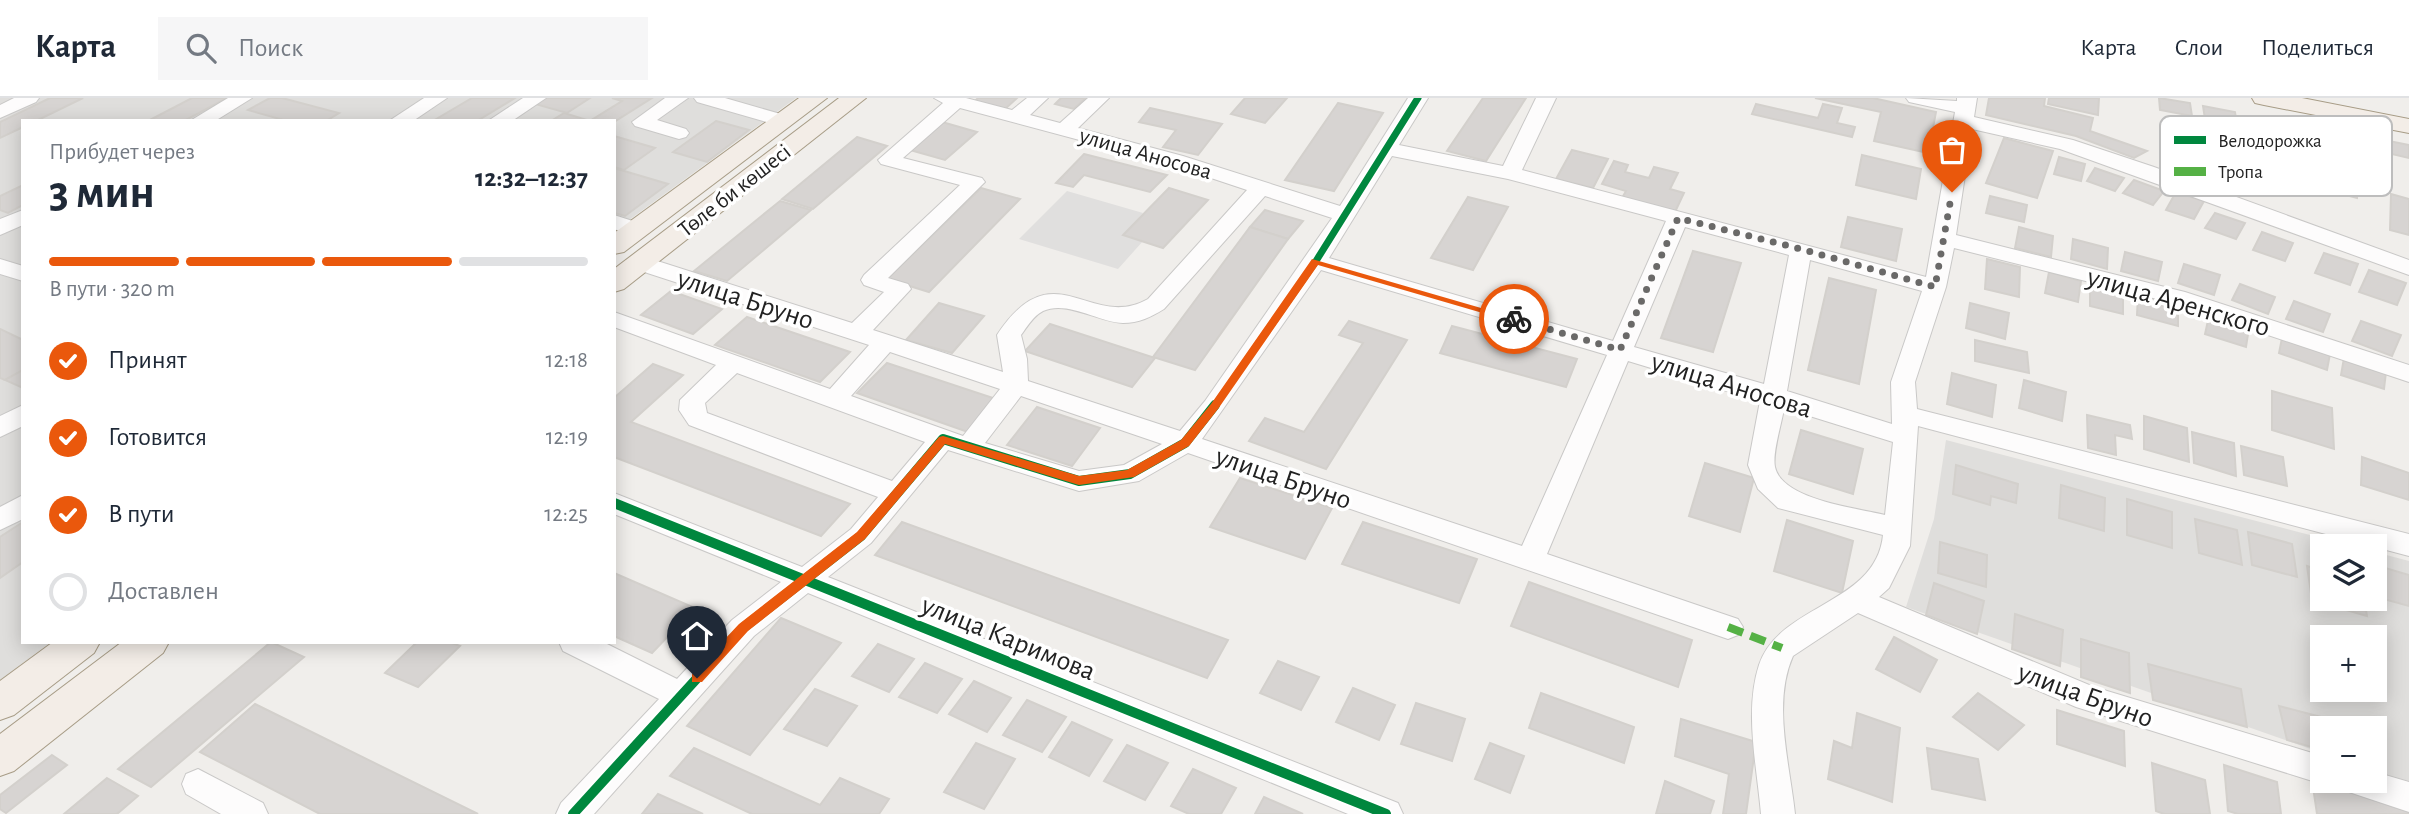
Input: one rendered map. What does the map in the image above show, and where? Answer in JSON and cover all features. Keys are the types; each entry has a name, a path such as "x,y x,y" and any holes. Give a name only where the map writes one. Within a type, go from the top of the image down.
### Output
{"main road":[{"name":"Төле би көшесі","path":"616,243 626,226 815,98"},
{"name":"Төле би көшесі","path":"616,281 854,98"},
{"path":"2264,98 2357,116"},
{"path":"0,702 78,644"},
{"path":"0,758 147,644"}],"street":[{"path":"0,112 29,98"},
{"path":"210,119 242,98"},
{"path":"402,119 437,98"},
{"path":"501,119 536,98"},
{"path":"678,98 642,122 679,133"},
{"path":"704,98 783,121"},
{"path":"1016,117 1038,98"},
{"path":"1065,130 1099,98"},
{"path":"616,320 955,443 1079,481 1130,474 1185,443 1214,407 1316,261 1389,149 1418,98"},
{"path":"1510,173 1546,98"},
{"path":"1916,98 1965,109 2160,175"},
{"path":"855,334 900,289 872,280 975,182 888,160 951,100"},
{"name":"улица Аносова","path":"951,100 1176,160 1346,215"},
{"path":"1778,814 1769,701 1774,659 1782,648 1803,631 1856,600 1880,580 1896,546 1905,426 1903,382 1935,287 1965,109"},
{"path":"1389,149 1510,173 1935,287"},
{"path":"573,814 743,628 861,536 896,493 955,443 1016,385 1015,359 1009,335 1020,319 1035,306 1056,301 1127,318 1144,314 1261,187"},
{"path":"2217,196 2409,268"},
{"path":"0,228 21,217"},
{"path":"1530,560 1678,218"},
{"name":"улица Аренского","path":"1945,239 2177,297 2409,374"},
{"path":"1801,249 1761,465 1767,482 1788,501 1897,528"},
{"name":"улица Аносова","path":"1316,261 1774,396 2409,545"},
{"name":"улица Бруно","path":"640,263 1016,385 1728,627"},
{"path":"0,266 21,273"},
{"path":"834,400 885,343"},
{"path":"733,363 692,400 692,410 698,419 896,493"},
{"name":"улица Каримова","path":"616,504 1386,814"},
{"path":"0,520 21,506"},
{"name":"улица Бруно","path":"1856,600 2087,698 2310,766"},
{"path":"578,644 681,695"},
{"path":"198,784 251,814"},
{"path":"2387,790 2409,797"}],"shaded area":[{"path":"0,98 796,98 616,230 616,119 21,119 21,644 48,644 0,680"},
{"path":"1067,191 1143,213 1124,235 1143,241 1118,269 1019,239"},
{"path":"1946,440 2310,535 2310,611 2387,611 2387,555 2409,561 2409,782 2387,776 2387,716 2310,716 2310,749 1906,607 1934,519"}],"building":[{"path":"50,98 83,98 40,119 21,119 21,128 0,138 0,122"},
{"path":"192,98 227,98 188,119 152,119"},
{"path":"270,98 282,98 339,113 329,119 280,119 248,110"},
{"path":"472,98 515,98 480,119 436,119"},
{"path":"544,98 590,98 567,113 535,104"},
{"path":"612,98 652,98 616,121 593,119 622,101"},
{"path":"978,98 1017,98 1004,110 974,102"},
{"path":"1061,98 1086,98 1074,109 1055,104"},
{"path":"1245,98 1287,98 1265,123 1231,114"},
{"path":"1483,98 1526,98 1486,161 1447,151"},
{"path":"1815,98 1873,98 1936,112 1928,153 1874,141 1881,112"},
{"path":"1989,98 2045,98 2044,106 2093,118 2090,131 2147,151 2134,158 2076,136 1986,115"},
{"path":"2049,98 2099,98 2098,115 2048,104"},
{"path":"2159,98 2190,103 2192,116 2160,110"},
{"path":"1338,103 1383,113 1334,191 1285,180"},
{"path":"1756,104 1818,118 1823,104 1842,108 1837,123 1855,127 1852,137 1752,114"},
{"path":"2203,106 2235,112 2236,116 2205,116"},
{"path":"1150,108 1222,124 1198,155 1163,147 1176,130 1139,122"},
{"path":"564,113 584,119 554,119"},
{"path":"716,121 749,130 707,162 673,152"},
{"path":"942,122 977,132 945,160 910,150"},
{"path":"616,137 655,148 624,170 616,168"},
{"path":"857,137 887,146 813,209 782,199"},
{"path":"2004,138 2053,151 2037,198 1986,183"},
{"path":"2392,142 2409,145 2409,158 2392,154"},
{"path":"1572,150 1608,159 1593,188 1556,179"},
{"path":"1084,154 1167,175 1150,192 1084,175 1073,187 1056,183"},
{"path":"1862,155 1921,169 1916,199 1856,185"},
{"path":"2059,157 2085,164 2081,181 2054,174"},
{"path":"1614,161 1628,165 1625,172 1649,178 1654,167 1678,173 1670,189 1684,193 1675,212 1622,198 1626,191 1602,184"},
{"path":"2095,168 2124,178 2115,191 2087,181"},
{"path":"616,169 668,184 625,216 616,214"},
{"path":"2134,180 2160,190 2160,196 2153,205 2123,193"},
{"path":"21,186 21,206 8,213 0,210 0,196"},
{"path":"981,188 1020,199 929,292 887,279"},
{"path":"1169,188 1208,200 1163,248 1123,235"},
{"path":"1990,196 2027,205 2024,222 1986,213"},
{"path":"2174,196 2188,196 2204,201 2194,219 2166,210"},
{"path":"2391,196 2409,199 2409,235 2390,230"},
{"path":"1468,197 1508,207 1473,270 1431,258"},
{"path":"780,201 811,210 727,281 694,271"},
{"path":"1265,210 1303,221 1288,239 1250,227"},
{"path":"2215,213 2245,223 2236,239 2205,228"},
{"path":"1848,217 1902,229 1896,261 1841,247"},
{"path":"1250,227 1288,239 1195,370 1153,357"},
{"path":"2019,227 2053,236 2051,257 2015,248"},
{"path":"2262,232 2293,243 2285,261 2253,250"},
{"path":"2073,239 2108,248 2107,269 2071,259"},
{"path":"1693,251 1741,263 1713,352 1661,338"},
{"path":"2125,252 2162,262 2158,281 2121,271"},
{"path":"2324,253 2358,264 2350,285 2315,273"},
{"path":"1987,259 2020,267 2019,297 1985,289"},
{"path":"2184,264 2220,275 2214,295 2178,283"},
{"path":"2369,270 2406,283 2397,305 2359,292"},
{"path":"2049,272 2081,281 2078,302 2045,293"},
{"path":"1829,278 1876,290 1859,384 1808,370"},
{"path":"2240,284 2275,297 2268,314 2232,300"},
{"path":"2090,285 2123,293 2123,314 2090,306"},
{"path":"671,291 722,309 693,334 641,315"},
{"path":"2138,295 2178,306 2178,326 2137,315"},
{"path":"2294,301 2330,314 2323,332 2286,319"},
{"path":"939,303 984,316 952,353 906,340"},
{"path":"1970,303 2009,313 2005,339 1966,328"},
{"path":"2209,316 2249,328 2246,347 2205,334"},
{"path":"747,317 850,352 820,382 715,345"},
{"path":"1349,321 1407,340 1326,469 1249,441 1265,418 1304,432 1363,343 1339,335"},
{"path":"2361,321 2401,335 2392,356 2352,341"},
{"path":"1050,324 1155,358 1132,387 1025,351"},
{"path":"1452,326 1577,359 1566,387 1440,353"},
{"path":"0,329 21,339 21,371 5,380 0,378"},
{"path":"2282,338 2330,354 2327,370 2279,353"},
{"path":"1975,340 2027,352 2029,373 1975,361"},
{"path":"2344,358 2386,372 2384,389 2341,375"},
{"path":"887,363 999,400 971,433 857,393"},
{"path":"653,364 683,375 631,422 850,504 821,536 616,458 616,396"},
{"path":"21,371 21,387 5,380"},
{"path":"1952,373 1996,385 1992,417 1947,404"},
{"path":"2024,380 2066,392 2062,421 2019,408"},
{"path":"2272,391 2332,408 2334,449 2272,430"},
{"path":"1037,407 1100,428 1072,466 1007,445"},
{"path":"2087,415 2130,425 2132,439 2115,435 2116,455 2088,448"},
{"path":"2144,416 2187,428 2189,462 2144,449"},
{"path":"1801,430 1863,449 1853,494 1789,474"},
{"path":"2192,432 2234,443 2236,476 2194,463"},
{"path":"2241,446 2283,457 2287,486 2244,475"},
{"path":"2362,457 2409,473 2409,500 2361,485"},
{"path":"1705,463 1754,478 1740,532 1689,516"},
{"path":"1956,465 2018,484 2016,503 1991,496 1990,505 1953,494"},
{"path":"1240,478 1332,508 1305,559 1210,527"},
{"path":"2061,485 2105,498 2104,531 2059,518"},
{"path":"2127,499 2172,512 2172,548 2127,535"},
{"path":"2195,519 2237,530 2242,565 2199,553"},
{"path":"1787,520 1853,541 1842,593 1774,571"},
{"path":"902,522 1228,640 1207,678 875,555"},
{"path":"1363,522 1477,559 1459,603 1342,564"},
{"path":"21,523 21,563 0,578 0,537"},
{"path":"2248,532 2292,544 2297,577 2252,565"},
{"path":"1940,542 1987,555 1986,587 1938,573"},
{"path":"2387,569 2409,575 2409,606 2387,600"},
{"path":"616,574 695,608 652,653 616,637"},
{"path":"1529,582 1692,640 1678,687 1511,626"},
{"path":"1934,583 1984,601 1977,634 1926,615"},
{"path":"2350,611 2366,611 2367,616"},
{"path":"2015,614 2063,630 2060,666 2012,649"},
{"path":"781,618 841,643 750,755 687,726"},
{"path":"1894,637 1937,660 1920,692 1876,669"},
{"path":"2081,639 2129,653 2130,693 2081,677"},
{"path":"269,644 275,644 304,657 151,787 118,769"},
{"path":"415,644 460,646 418,687 385,673"},
{"path":"878,644 914,659 889,692 852,676"},
{"path":"1278,661 1319,677 1301,710 1260,693"},
{"path":"925,663 962,679 937,713 899,697"},
{"path":"2148,664 2241,689 2247,727 2153,700"},
{"path":"974,681 1011,698 987,732 949,714"},
{"path":"1353,688 1395,705 1379,740 1336,722"},
{"path":"815,689 857,706 827,746 784,729"},
{"path":"1541,693 1634,727 1624,763 1529,728"},
{"path":"1978,693 2024,725 1998,750 1953,717"},
{"path":"1027,700 1066,717 1042,752 1003,735"},
{"path":"1416,703 1465,719 1452,761 1401,744"},
{"path":"255,704 478,814 320,814 200,752"},
{"path":"2279,706 2317,716 2310,716 2310,747 2287,740"},
{"path":"2057,710 2124,731 2125,766 2057,744"},
{"path":"1857,713 1900,728 1892,802 1828,779 1834,741 1852,748"},
{"path":"1681,719 1756,742 1746,814 1723,814 1729,774 1675,756"},
{"path":"1072,722 1112,740 1089,776 1049,757"},
{"path":"976,743 1015,759 984,809 944,792"},
{"path":"1490,743 1524,756 1510,793 1475,779"},
{"path":"1127,745 1168,763 1145,800 1104,781"},
{"path":"694,748 820,805 840,778 889,799 879,814 752,814 670,776"},
{"path":"1927,748 1978,759 1985,800 1932,789"},
{"path":"52,755 67,765 6,813 0,809 0,795"},
{"path":"2152,763 2205,780 2210,814 2164,814 2156,811"},
{"path":"2224,765 2277,782 2281,814 2238,814 2228,811"},
{"path":"1193,769 1236,788 1221,814 1189,814 1171,806"},
{"path":"107,778 138,796 117,814 64,814"},
{"path":"1665,781 1714,801 1710,814 1656,814"},
{"path":"2314,793 2353,793 2409,811 2409,814 2317,814"},
{"path":"658,794 703,814 642,814"},
{"path":"1264,797 1303,814 1255,814"}],"marked path":[{"path":"1728,627 1782,648"}],"cycle path":[{"path":"573,814 743,628 861,536 943,439 1079,481 1130,474 1185,443 1214,407 1316,261 1418,98"},
{"path":"616,504 1386,814"}],"way so far":[{"path":"1514,319 1620,350 1678,218 1935,287 1952,192"}],"route":[{"path":"697,678 743,628 861,536 943,439 1079,481 1130,474 1185,443 1214,407 1316,261 1514,319"}]}
